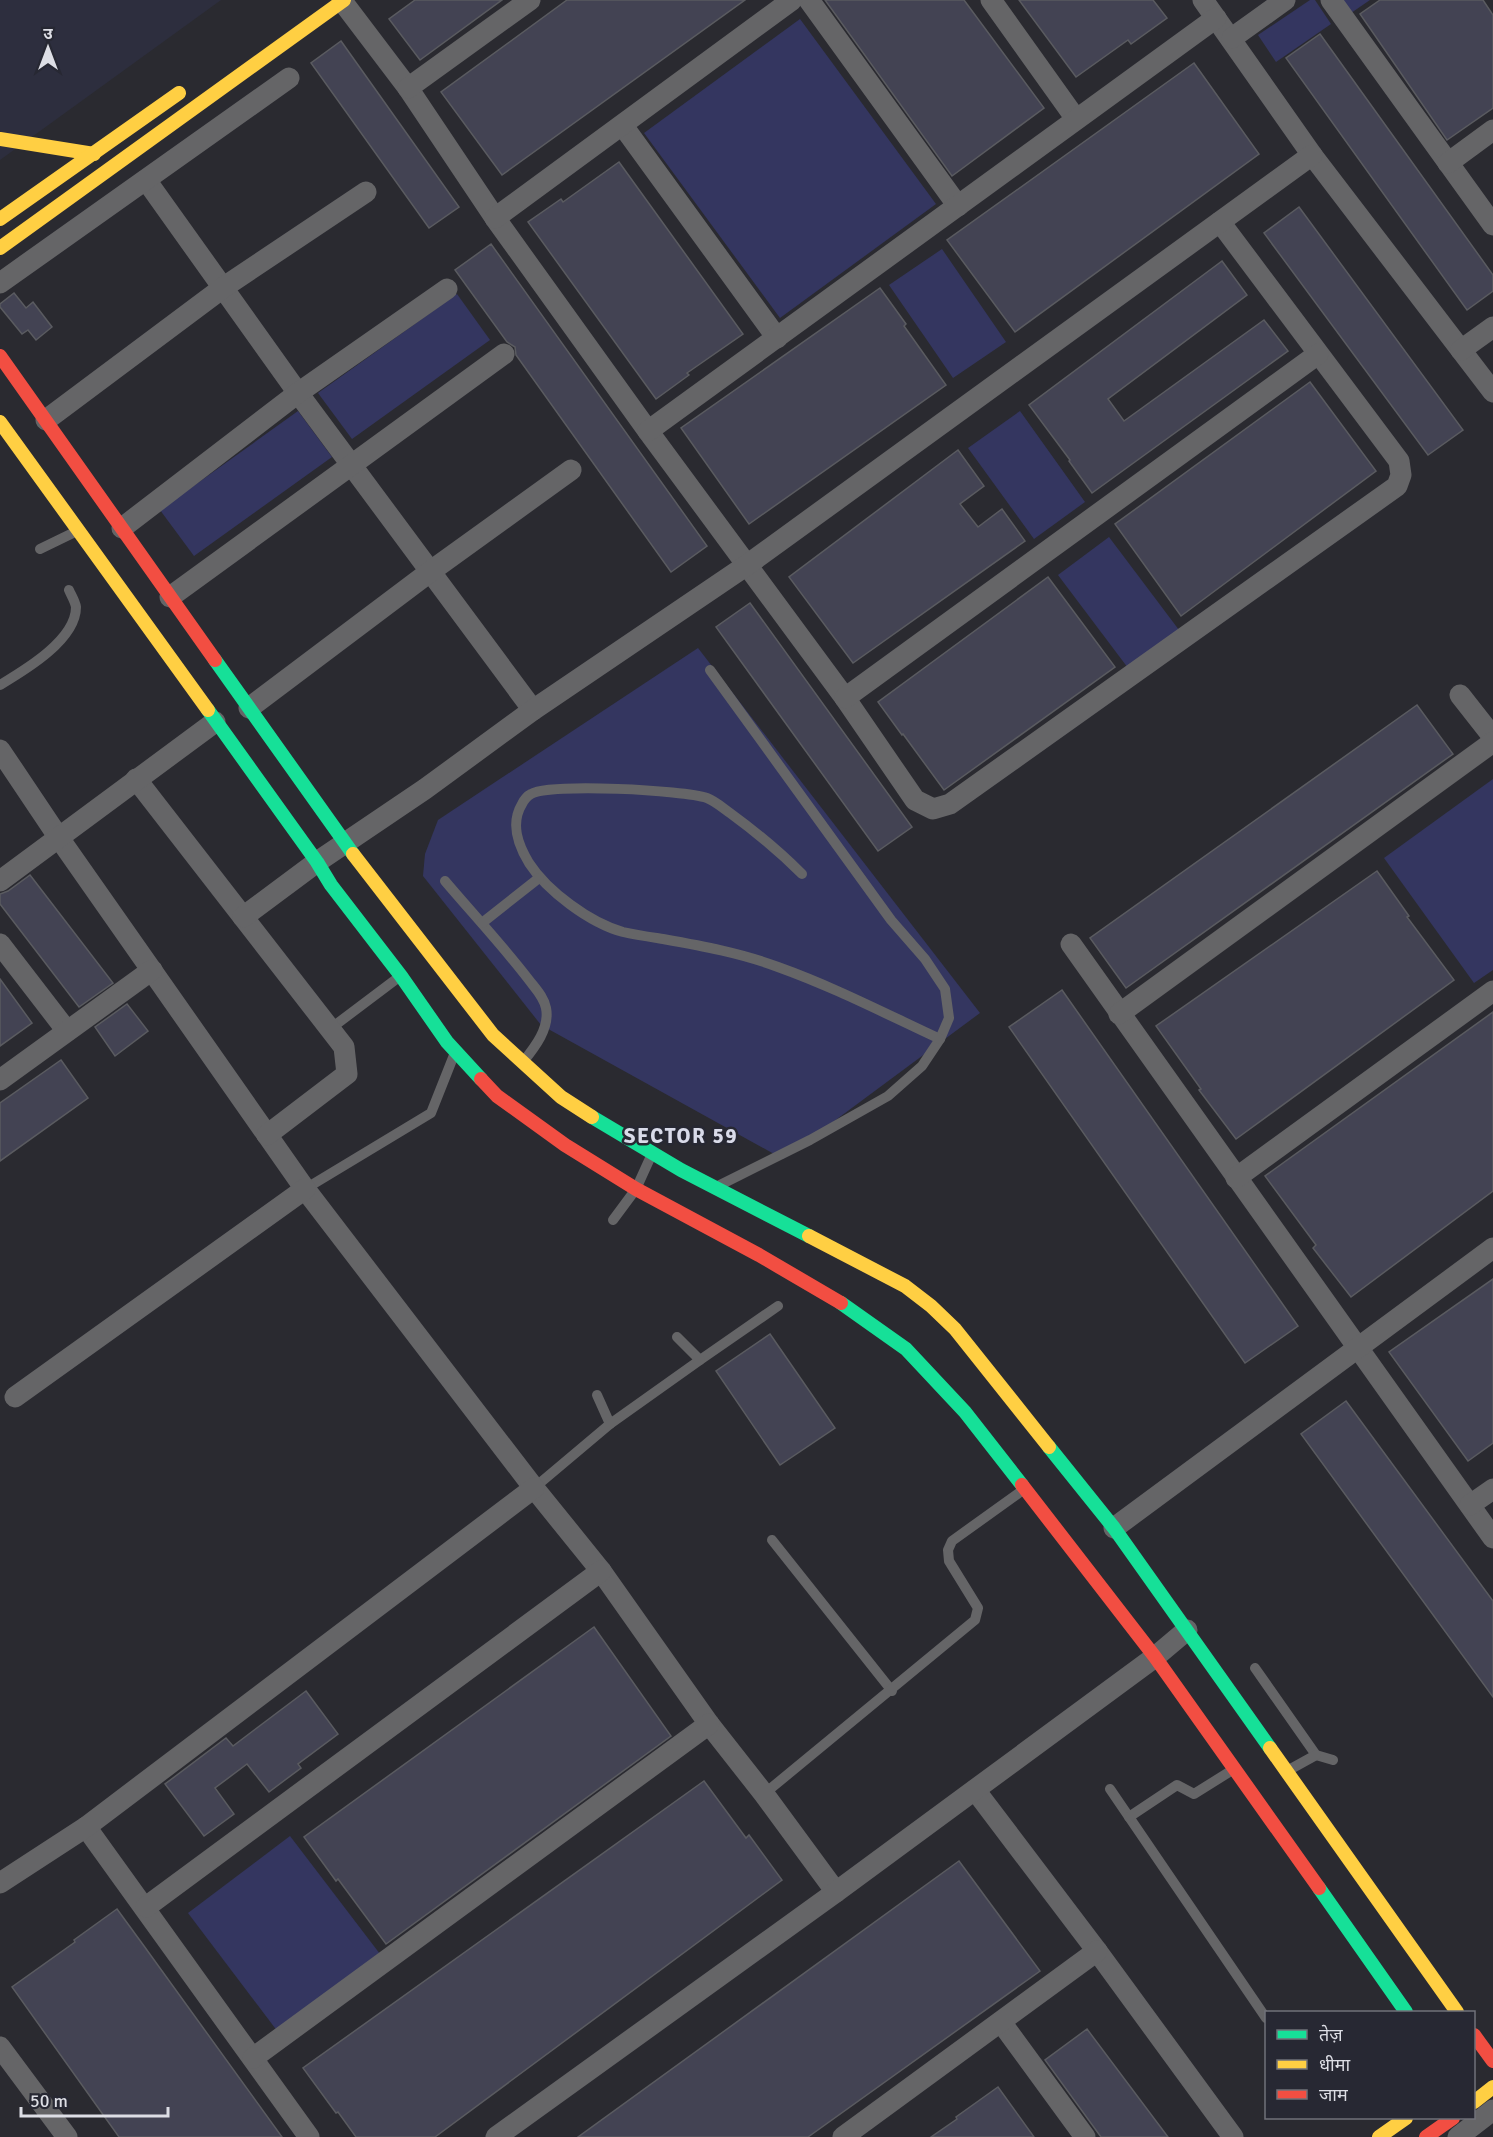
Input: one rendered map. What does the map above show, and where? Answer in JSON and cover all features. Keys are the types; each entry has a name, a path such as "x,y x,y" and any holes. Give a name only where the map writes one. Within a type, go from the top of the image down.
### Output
{"street":[{"path":"408,88 530,0"},
{"path":"495,218 792,0"},
{"path":"809,0 958,206"},
{"path":"991,0 1077,120"},
{"path":"1203,0 1232,38 1312,155 1493,392"},
{"path":"1232,38 1285,0"},
{"path":"1330,0 1493,225"},
{"path":"0,248 343,1 408,88 495,218 648,431 845,698 915,800 933,809 951,804 1397,486 1401,475 1399,462 1220,222"},
{"path":"648,431 1216,18"},
{"path":"0,283 289,78"},
{"path":"0,219 189,87"},
{"path":"623,126 777,338"},
{"path":"1448,163 1493,130"},
{"path":"0,139 94,154"},
{"path":"243,917 317,862 425,789 534,710 747,565 1312,155"},
{"path":"146,180 298,393 534,710"},
{"path":"46,420 224,287 366,192"},
{"path":"122,528 298,393 447,289"},
{"path":"1461,350 1493,327"},
{"path":"170,597 504,354"},
{"path":"845,698 1318,354"},
{"path":"0,356 345,843 493,1035 561,1097 652,1153 715,1188 905,1286 955,1329 1114,1528 1456,2011"},
{"path":"0,422 332,885 455,1051 497,1095 565,1145 636,1189 759,1255 847,1307 906,1348 965,1412 1155,1657 1405,2011"},
{"path":"249,708 431,571 571,470"},
{"path":"1460,695 1493,737"},
{"path":"0,881 215,722"},
{"path":"1119,1014 1493,742"},
{"path":"0,750 305,1189 534,1488 601,1571 709,1724 836,1892"},
{"path":"136,779 344,1047 347,1074 267,1136"},
{"path":"0,944 67,1031"},
{"path":"1071,944 1493,1538"},
{"path":"0,1080 152,970"},
{"path":"1236,1178 1493,991"},
{"path":"15,1397 305,1189"},
{"path":"1114,1528 1493,1248"},
{"path":"0,1883 86,1827 534,1488"},
{"path":"1470,1505 1493,1489"},
{"path":"146,1907 601,1571"},
{"path":"496,2137 836,1892 1155,1657 1187,1630"},
{"path":"253,2058 709,1724"},
{"path":"975,1790 1097,1951 1233,2137"},
{"path":"86,1827 146,1907 309,2137"},
{"path":"847,2136 1097,1951"},
{"path":"1001,2022 1085,2137"},
{"path":"1475,2038 1489,2058"},
{"path":"0,2047 67,2137"},
{"path":"1475,2100 1493,2087"},
{"path":"1458,2137 1493,2110"},
{"path":"1379,2137 1405,2119"},
{"path":"1426,2137 1452,2119"}],"lane":[{"path":"40,549 77,531"},
{"path":"0,685 36,662 68,632 76,605 69,590"},
{"path":"710,670 891,920 925,959 945,989 949,1018 940,1039 922,1066 888,1095 810,1140 715,1188"},
{"path":"802,874 772,844 710,799 672,792 614,789 540,791 526,798 519,809 516,830 523,853 538,878 603,925 623,932 712,948 776,966 839,992 940,1039"},
{"path":"482,923 538,878"},
{"path":"445,881 513,958 542,997 546,1006 540,1037 523,1062"},
{"path":"330,1029 401,976"},
{"path":"305,1189 431,1113 455,1051"},
{"path":"613,1220 636,1189 652,1153"},
{"path":"534,1488 610,1424 778,1306"},
{"path":"677,1336 700,1360"},
{"path":"597,1395 610,1424"},
{"path":"764,1794 975,1620 978,1608 948,1561 948,1550 952,1541 1024,1488"},
{"path":"772,1540 892,1690"},
{"path":"1255,1668 1316,1755 1333,1760"},
{"path":"1287,1771 1316,1755"},
{"path":"1129,1817 1177,1785 1194,1794 1234,1769"},
{"path":"1110,1789 1265,2017"}],"shaded area":[{"path":"0,0 221,0 0,160"},
{"path":"1310,0 1315,0 1331,24 1276,62 1258,35"},
{"path":"1341,0 1370,0 1351,13"},
{"path":"800,19 936,204 780,318 644,133"},
{"path":"942,249 1006,342 953,378 889,285"},
{"path":"457,294 490,340 352,439 318,393"},
{"path":"298,411 332,457 194,556 160,510"},
{"path":"1020,411 1085,502 1034,539 968,448"},
{"path":"1109,537 1179,630 1128,668 1058,575"},
{"path":"698,648 980,1013 783,1159 541,1025 423,876 425,854 438,820"},
{"path":"1493,779 1493,970 1474,983 1384,858"},
{"path":"290,1836 380,1954 278,2032 188,1913"}],"building":[{"path":"415,0 502,0 420,60 389,19"},
{"path":"567,0 745,0 502,175 441,92"},
{"path":"825,0 964,0 1044,108 952,176"},
{"path":"1019,0 1153,0 1167,18 1131,44 1128,40 1076,77"},
{"path":"1380,0 1483,0 1493,15 1493,108 1447,140 1360,14"},
{"path":"1320,34 1493,275 1493,291 1467,310 1286,58"},
{"path":"341,41 459,207 429,228 311,63"},
{"path":"1194,63 1259,154 1015,332 947,240"},
{"path":"619,162 743,334 687,373 689,375 656,399 528,222 561,199 563,202"},
{"path":"1299,207 1463,430 1428,455 1264,233"},
{"path":"491,244 707,546 671,572 516,355 515,347 507,342 455,270"},
{"path":"1222,261 1247,295 1108,399 1124,421 1264,320 1288,351 1092,493 1029,405"},
{"path":"880,288 946,385 749,524 681,428"},
{"path":"14,293 26,308 33,302 52,327 36,340 28,330 22,334 0,307 0,304"},
{"path":"1310,382 1376,471 1181,616 1115,524"},
{"path":"958,450 984,486 960,504 978,527 1002,509 1025,541 853,663 789,577"},
{"path":"1048,577 1115,667 944,790 878,702"},
{"path":"750,603 912,827 878,851 716,627"},
{"path":"1417,705 1453,754 1126,988 1090,938"},
{"path":"1377,871 1409,916 1407,917 1454,980 1236,1139 1199,1090 1201,1089 1156,1026"},
{"path":"30,875 113,983 79,1007 0,904 0,894"},
{"path":"0,979 32,1023 0,1046"},
{"path":"1062,990 1298,1326 1245,1363 1009,1027"},
{"path":"127,1004 148,1031 115,1056 95,1027"},
{"path":"1493,1012 1493,1191 1351,1297 1313,1248 1316,1245 1265,1176"},
{"path":"61,1060 88,1098 0,1161 0,1103"},
{"path":"1493,1279 1493,1443 1468,1461 1389,1352"},
{"path":"770,1334 835,1428 780,1465 716,1371"},
{"path":"1346,1401 1493,1601 1493,1697 1301,1434"},
{"path":"594,1627 671,1736 386,1944 304,1837"},
{"path":"306,1691 338,1734 298,1764 301,1768 269,1792 247,1764 215,1788 234,1814 204,1836 165,1784 226,1738 233,1746"},
{"path":"704,1781 746,1838 749,1835 782,1880 435,2137 356,2137 303,2068"},
{"path":"959,1861 1040,1971 808,2137 578,2137"},
{"path":"117,1909 282,2137 119,2137 12,1987"},
{"path":"1087,2029 1168,2137 1101,2137 1045,2060"},
{"path":"998,2087 1034,2137 931,2137 957,2119 956,2117"}],"traffic: fast":[{"path":"215,660 353,854"},
{"path":"208,710 331,885 401,976 447,1042 481,1079"},
{"path":"592,1117 681,1170 809,1236"},
{"path":"841,1303 906,1349 965,1412 1022,1485"},
{"path":"1049,1447 1114,1528 1270,1748"},
{"path":"1319,1888 1405,2011"}],"traffic: slow":[{"path":"0,248 344,0"},
{"path":"0,219 179,93"},
{"path":"0,139 94,154"},
{"path":"0,422 208,710"},
{"path":"353,854 493,1035 561,1097 592,1117"},
{"path":"809,1236 905,1286 931,1306 955,1329 1049,1447"},
{"path":"1270,1748 1456,2011"},
{"path":"1475,2101 1493,2087"},
{"path":"1379,2137 1405,2119"}],"traffic: jam":[{"path":"0,356 215,660"},
{"path":"481,1079 497,1096 565,1145 636,1189 759,1255 841,1303"},
{"path":"1022,1485 1155,1657 1319,1888"},
{"path":"1475,2036 1493,2061"},
{"path":"1426,2137 1452,2119"}],"district":[{"name":"SECTOR 59","path":"681,1136"}]}
